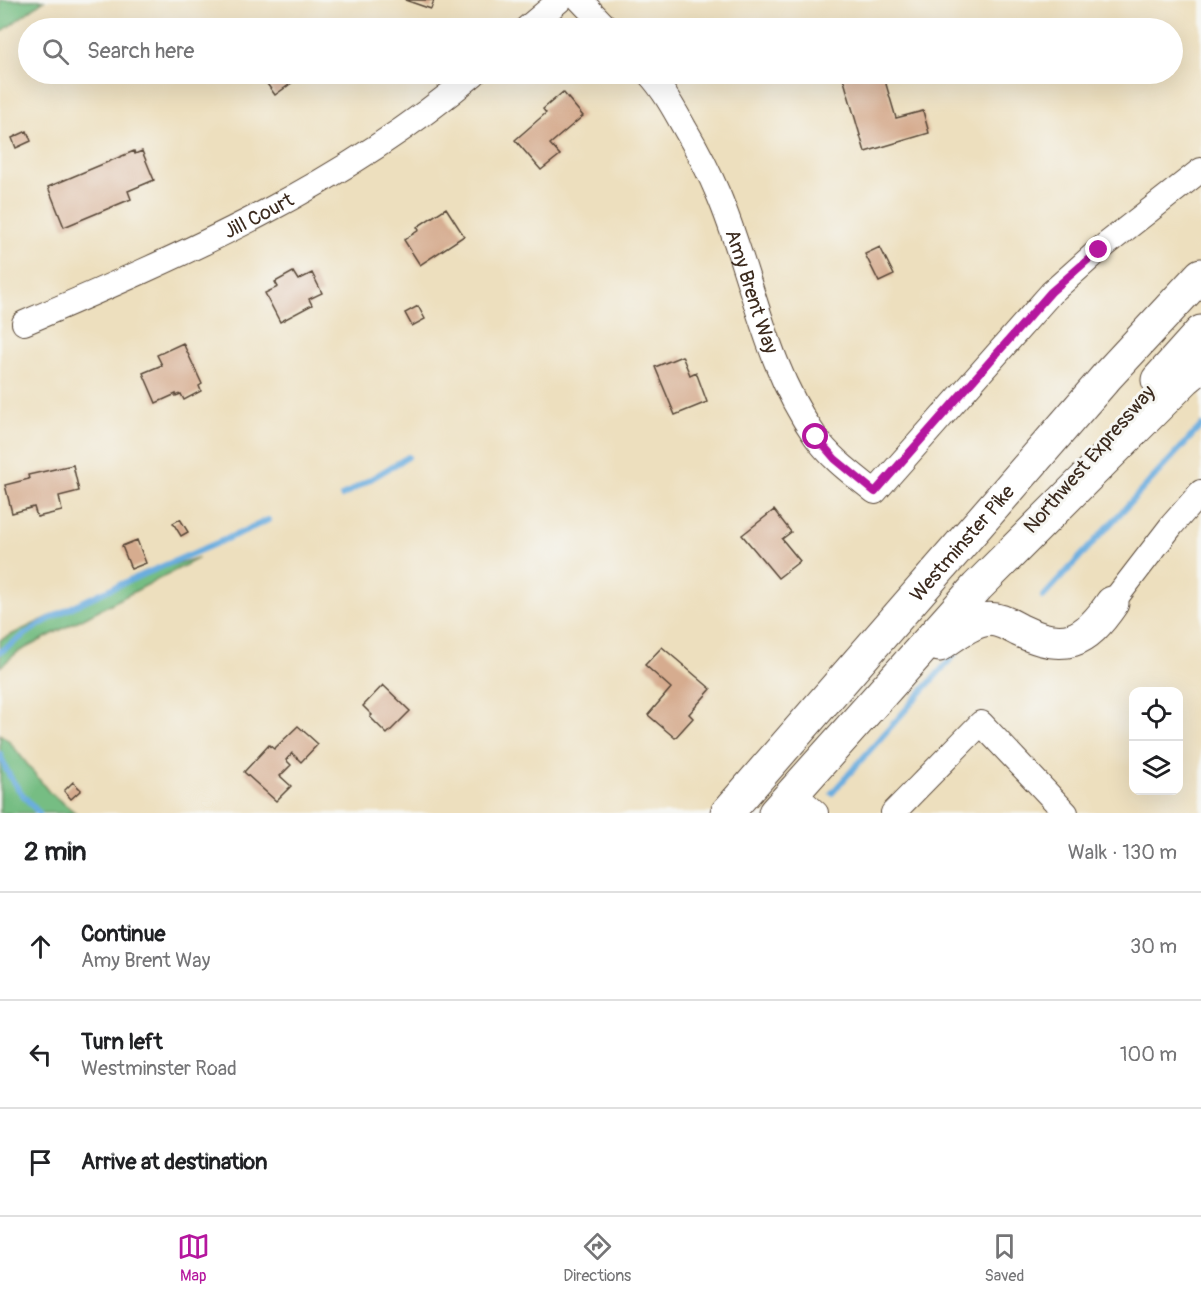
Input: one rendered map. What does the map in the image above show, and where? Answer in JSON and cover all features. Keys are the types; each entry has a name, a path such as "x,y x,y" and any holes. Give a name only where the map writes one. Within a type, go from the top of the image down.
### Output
{"highway":[{"name":"Westminster Pike","path":"727,813 1108,375 1201,275"},
{"name":"Northwest Expressway","path":"977,587 1201,332"},
{"name":"Westminster Pike","path":"795,806 903,669 977,587 1186,378 1201,366"},
{"path":"903,669 968,626 984,619 998,620 1047,642 1059,642 1086,634 1098,624 1112,603"}],"street":[{"path":"538,18 560,0"},
{"path":"580,0 597,18"},
{"name":"Jill Court","path":"24,324 180,256 298,195 392,137 461,84"},
{"name":"Amy Brent Way","path":"656,84 699,153 720,197 772,352 797,406 816,437 835,459 875,492 1051,292 1099,250 1201,170"},
{"path":"1112,603 1172,525 1201,492"},
{"path":"893,813 981,723 1066,813"}],"green space":[{"path":"0,0 44,0 18,18 0,33"},
{"path":"199,558 18,652 0,667 0,640 146,571"},
{"path":"0,734 9,741 49,792 76,813 0,813"}],"building":[{"path":"405,0 434,0 431,9"},
{"path":"267,84 290,84 275,95"},
{"path":"845,84 886,84 896,118 923,111 929,133 865,152"},
{"path":"563,92 583,116 550,144 560,155 541,170 515,140 546,113 543,109"},
{"path":"27,131 31,141 16,148 12,138"},
{"path":"134,151 135,154 142,151 154,180 128,191 131,199 64,227 48,187"},
{"path":"446,208 464,236 420,265 404,240 419,230 417,227"},
{"path":"880,247 894,275 879,282 865,254"},
{"path":"293,272 298,280 312,273 322,293 309,299 312,305 280,322 265,293 278,287 275,282"},
{"path":"418,306 425,319 412,326 405,313"},
{"path":"183,343 202,384 199,386 201,391 184,400 181,394 176,396 176,394 156,403 143,373 162,365 157,355"},
{"path":"682,356 690,375 696,372 707,402 675,415 655,367"},
{"path":"73,465 79,491 59,496 62,511 37,517 34,507 12,513 5,485 29,479 28,475"},
{"path":"774,510 791,532 782,539 800,561 778,578 742,535"},
{"path":"180,519 188,532 181,536 173,523"},
{"path":"137,540 146,563 131,569 122,546"},
{"path":"662,647 711,689 689,714 693,718 675,738 648,715 671,688 645,665"},
{"path":"383,685 410,711 387,734 370,717 372,715 363,706"},
{"path":"298,726 318,744 301,762 292,753 286,760 291,765 280,776 291,786 276,801 244,772 269,745 274,749"},
{"path":"73,782 81,790 71,799 64,791"}],"waterway":[{"path":"1043,597 1201,426"},
{"path":"342,496 408,457"},
{"path":"0,652 40,625 73,607 268,520"},
{"path":"832,793 955,654"},
{"path":"0,754 16,786 39,813"}],"route":[{"path":"816,437 835,459 875,492 1051,292 1099,250"}]}
